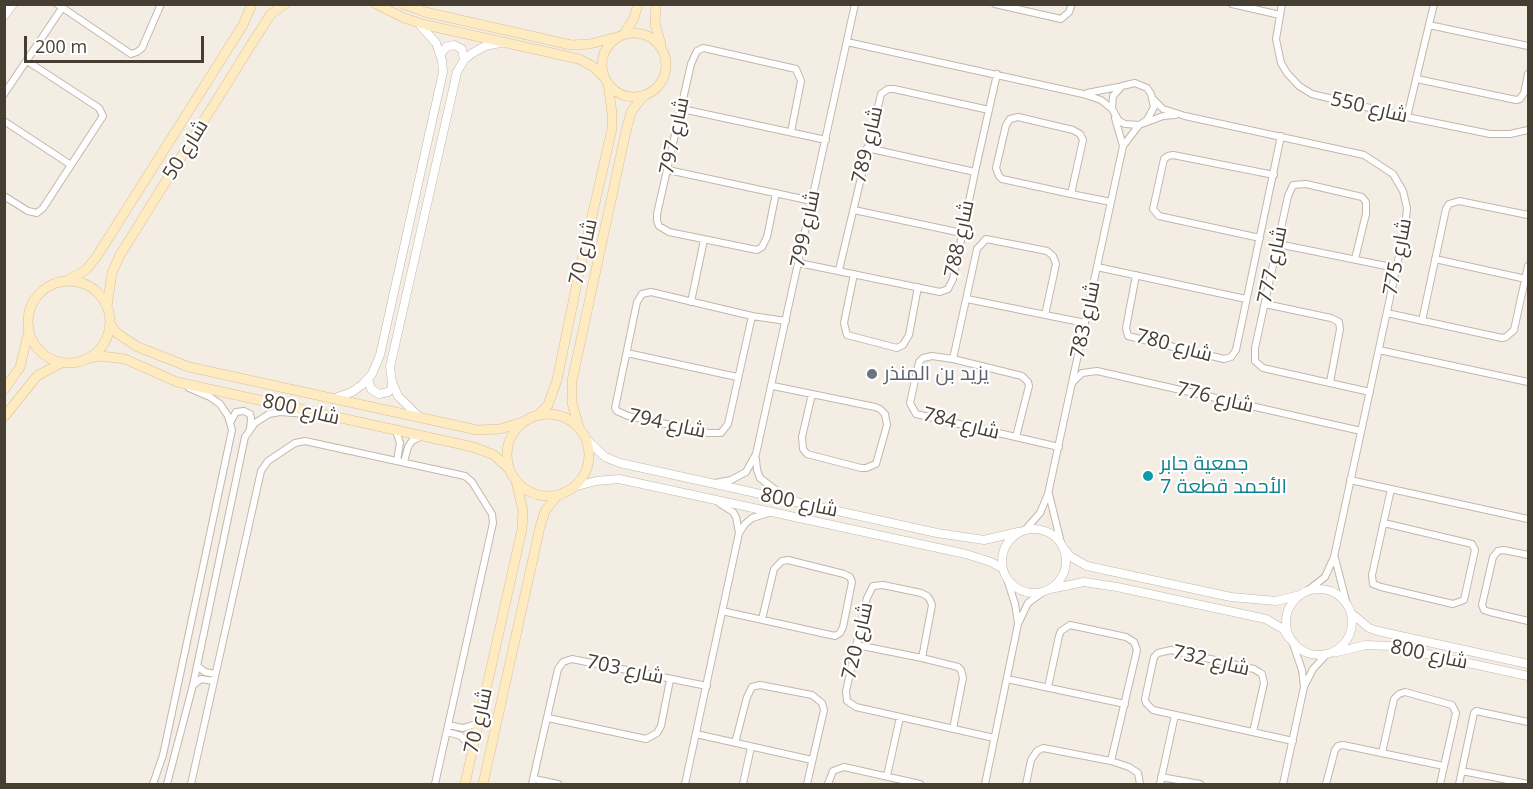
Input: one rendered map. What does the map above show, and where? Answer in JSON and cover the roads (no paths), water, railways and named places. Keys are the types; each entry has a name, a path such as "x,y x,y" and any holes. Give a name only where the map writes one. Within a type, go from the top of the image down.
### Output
{"main road":[{"name":"شارع 50","path":"68,280 86,270 97,256 243,25 252,4"},
{"name":"شارع 50","path":"107,306 112,273 120,255 256,37 272,14 285,4"},
{"path":"376,4 416,22 579,59 592,66 620,94 628,96 644,95 657,88 664,76 665,55 657,33 656,4"},
{"path":"403,4 425,12 571,45 590,44 631,33 645,34 657,42 665,55"},
{"path":"607,81 602,69 605,51 621,36 634,18 638,4"},
{"name":"شارع 70","path":"538,415 548,405 557,380 612,129 611,100 607,81"},
{"name":"شارع 70","path":"579,427 572,404 572,381 626,131 631,112 644,95"},
{"path":"4,390 20,367 24,356 28,313 36,296 50,285 68,280 89,285 100,294 107,306 110,324 104,344 89,358 61,363 42,354 33,344 28,331"},
{"name":"شارع 800","path":"110,324 118,334 138,347 189,367 420,418 487,430 500,429 523,422"},
{"name":"شارع 800","path":"89,358 101,356 125,359 177,382 485,450 509,470"},
{"path":"4,417 37,376 61,363"},
{"path":"556,414 564,417 579,427 587,440 590,457 585,474 574,487 557,496 537,495 526,490 509,470 507,452 512,436 523,422 538,415 556,414"},
{"name":"شارع 70","path":"465,784 522,529 523,511 516,481"},
{"name":"شارع 70","path":"483,784 540,527 545,511 557,496"}],"street":[{"path":"4,16 12,4"},
{"path":"4,94 27,61 59,6 132,54 142,48 161,4"},
{"name":"شارع 799","path":"711,484 730,480 746,472 756,454 773,386 855,4"},
{"path":"995,4 1061,19 1070,12 1072,4"},
{"name":"شارع 550","path":"1282,4 1276,39 1278,51 1287,73 1299,86 1323,98 1490,134 1509,135 1528,130"},
{"path":"1407,117 1434,4"},
{"path":"1237,5 1280,15"},
{"path":"332,399 352,392 368,379 376,368 383,343 443,72 441,54 433,38 416,22"},
{"path":"1429,25 1528,46"},
{"path":"420,418 401,400 392,382 390,367 455,76 464,60 485,46 501,42"},
{"path":"847,42 1083,94 1101,100 1125,124 1140,124 1152,114 1154,100 1141,85 1128,83 1097,93 1083,94"},
{"path":"441,54 446,47 454,45 462,49 464,60"},
{"name":"شارع 797","path":"776,193 767,237 762,248 753,250 669,232 657,221 694,56 703,48 796,69 801,81 791,132"},
{"path":"4,196 28,211 37,213 43,208 101,120 103,113 99,108 27,61"},
{"name":"شارع 788","path":"799,263 940,292 948,289 953,279 997,74"},
{"path":"1417,79 1516,100 1520,99 1524,93 1528,74"},
{"path":"1113,112 1113,96 1122,86"},
{"name":"شارع 789","path":"839,270 878,100 884,90 894,89 989,110"},
{"name":"شارع 775","path":"1154,100 1163,109 1185,116 1364,155 1393,174 1403,190 1407,208 1405,228 1334,557 1325,577 1304,593"},
{"path":"682,109 826,140"},
{"name":"شارع 783","path":"1113,112 1123,146"},
{"name":"شارع 775","path":"1140,124 1163,116 1185,116"},
{"path":"1071,194 1083,140 1080,134 1073,130 1018,117 1011,118 1006,125 996,168 999,176 1071,194 1111,202"},
{"path":"4,121 71,165"},
{"name":"شارع 783","path":"1022,531 1040,513 1048,494 1123,146 1140,124"},
{"name":"شارع 780","path":"1136,275 1126,328 1128,336 1224,359 1231,357 1236,350 1281,136"},
{"path":"867,148 975,172"},
{"path":"1260,238 1159,216 1153,209 1164,159 1173,155 1274,175"},
{"path":"668,170 812,201"},
{"name":"شارع 777","path":"1355,259 1366,214 1366,202 1362,197 1306,184 1293,185 1290,189 1254,353 1255,361 1263,368 1370,392"},
{"path":"1422,321 1446,209 1454,201 1528,215"},
{"path":"854,210 962,233"},
{"path":"691,302 704,240"},
{"path":"953,358 980,244 986,240 1047,251 1055,259 1045,315"},
{"path":"1278,244 1396,268"},
{"path":"1435,259 1526,279"},
{"path":"1387,313 1506,337 1514,330 1528,266"},
{"path":"1097,267 1246,299"},
{"path":"854,274 844,323 847,335 897,348 903,345 909,335 918,287"},
{"name":"شارع 794","path":"752,316 726,428 717,434 619,414 615,408 637,302 642,294 651,292 752,316 786,321"},
{"path":"967,299 1085,323"},
{"path":"1265,304 1331,318 1339,322 1340,329 1330,382"},
{"path":"1379,350 1528,382"},
{"path":"627,353 737,377"},
{"name":"شارع 784","path":"1016,437 1029,386 1026,378 1018,373 953,358 929,356 920,362 910,403 913,411 920,417 1059,447"},
{"name":"شارع 776","path":"1072,383 1082,373 1097,371 1361,430"},
{"path":"368,379 372,389 379,394 385,394 390,390 392,382"},
{"path":"153,784 163,755 231,438 231,422 225,410 215,400 177,382"},
{"path":"773,386 812,394 874,407 885,414 887,425 876,464 872,467 861,468 807,454 803,449 802,437 812,394"},
{"path":"231,422 236,412 244,411 250,414 250,429"},
{"path":"167,784 193,685 243,445 255,423 269,414 279,412 324,416"},
{"path":"396,431 400,443 397,461"},
{"path":"404,462 410,444 422,436"},
{"name":"شارع 800","path":"587,440 605,457 620,463 968,539 994,539 1022,531"},
{"path":"191,784 263,465 296,443 305,441 467,477 493,517 435,784"},
{"name":"شارع 799","path":"756,454 758,475 764,483 789,500"},
{"name":"شارع 800","path":"574,487 596,481 619,479 966,554 1002,568"},
{"path":"1350,480 1528,519"},
{"path":"1384,523 1472,544 1475,550 1464,600 1453,604 1373,584 1372,575 1391,489"},
{"name":"شارع 783","path":"1048,494 1063,547"},
{"path":"685,784 739,533 738,522 733,512 710,498"},
{"path":"739,533 753,518 763,514 779,513"},
{"path":"1018,624 1015,604 1002,568 1002,558 1010,539 1031,528 1045,530 1057,538 1071,557 1087,566 1231,597 1276,601 1314,589 1330,591 1342,599 1349,609 1350,632 1346,641 1313,669 1304,687 1282,784"},
{"path":"985,784 1018,624 1028,603 1059,582 1065,572 1067,561 1063,547"},
{"path":"1528,555 1498,551 1493,557 1482,605 1484,610 1528,621"},
{"name":"شارع 775","path":"1334,557 1349,609"},
{"path":"722,611 835,636 843,627 852,582 850,577 789,560 782,561 774,569 762,619"},
{"path":"1007,579 1014,587 1033,594 1084,582 1266,619 1283,629 1291,641 1308,654 1328,654"},
{"name":"شارع 720","path":"922,658 932,605 930,600 921,593 883,585 873,586 846,691 847,700 856,708 994,738"},
{"path":"1304,593 1289,607 1285,623 1302,670 1304,687"},
{"name":"شارع 800","path":"1349,609 1369,628 1378,631 1528,664"},
{"path":"1048,687 1061,632 1074,625 1126,637 1134,642 1137,650 1111,761"},
{"name":"شارع 800","path":"1328,654 1376,644 1528,676"},
{"path":"857,645 958,667 963,674 953,729"},
{"name":"شارع 732","path":"1253,732 1264,683 1262,674 1254,669 1166,650 1158,652 1154,657 1145,699 1153,710 1293,741"},
{"name":"شارع 703","path":"533,782 558,669 568,659 707,686"},
{"path":"197,666 215,678"},
{"path":"193,685 201,679 215,678"},
{"path":"1007,679 1125,704"},
{"path":"548,718 646,739 657,733 661,726 670,680"},
{"path":"735,743 747,697 752,687 760,685 812,695 822,703 824,710 807,784"},
{"path":"1382,753 1394,699 1399,694 1405,692 1448,703 1455,708 1456,713 1440,784"},
{"path":"1459,784 1476,711 1528,722"},
{"path":"1160,784 1174,715"},
{"path":"887,776 900,717"},
{"path":"447,729 467,728 479,723"},
{"path":"447,729 462,736 473,750"},
{"path":"696,734 812,760"},
{"path":"1326,784 1335,750 1338,746 1343,745 1444,766"},
{"path":"743,784 751,747"},
{"path":"1026,784 1031,760 1037,751 1043,748 1111,761 1138,773 1140,784"},
{"path":"828,784 830,775 839,767 920,784"},
{"path":"1462,771 1528,784"},
{"path":"1161,777 1200,784"},
{"path":"533,782 558,784"}],"place":[{"name":"يزيد بن المنذر","path":"872,374"},
{"name":"جمعية جابر الأحمد قطعة 7","path":"1148,476"}]}
